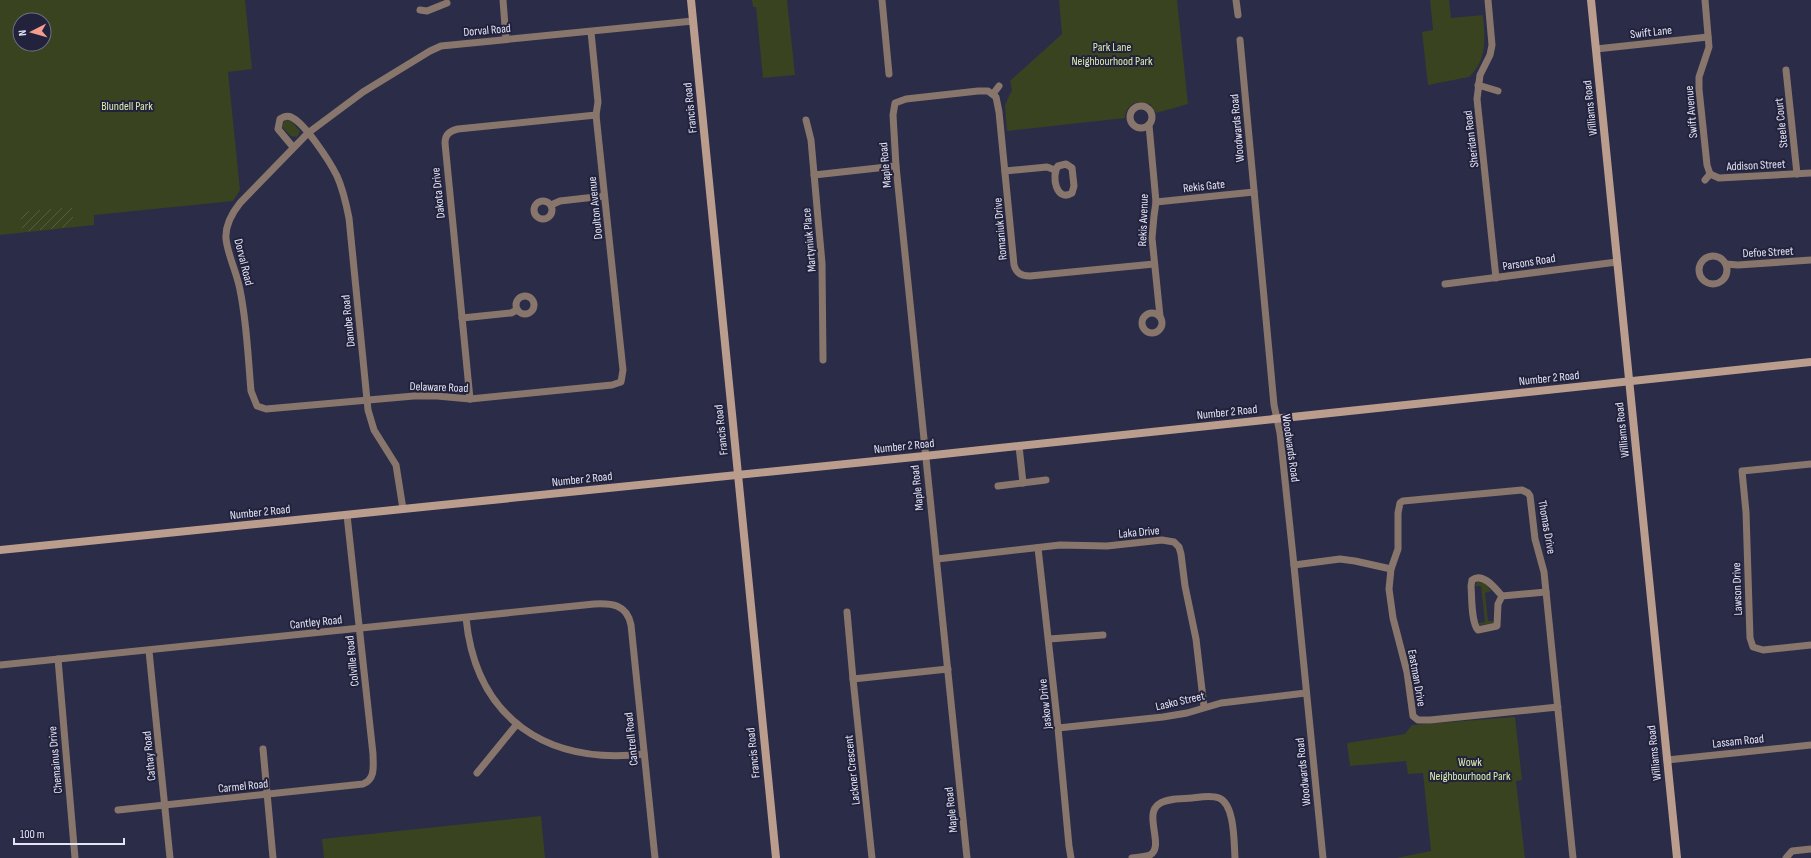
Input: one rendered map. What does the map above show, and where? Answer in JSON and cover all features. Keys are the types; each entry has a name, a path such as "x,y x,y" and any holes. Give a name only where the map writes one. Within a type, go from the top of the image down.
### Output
{"main road":[{"name":"Francis Road","path":"691,0 776,858"},
{"name":"Williams Road","path":"1591,0 1616,262 1678,858"},
{"name":"Number 2 Road","path":"0,550 925,456 1811,362"}],"street":[{"path":"503,0 506,39"},
{"path":"882,0 889,74"},
{"path":"1236,0 1238,15"},
{"name":"Sheridan Road","path":"1488,0 1492,45 1490,55 1481,72 1478,85 1478,102 1496,278"},
{"name":"Swift Avenue","path":"1705,0 1708,54 1701,70 1699,82 1708,177"},
{"path":"420,10 427,11 447,3"},
{"name":"Dorval Road","path":"257,406 251,391 240,291 228,249 226,239 227,227 233,212 240,203 308,133 363,92 430,51 441,46 693,21"},
{"name":"Doulton Avenue","path":"591,32 598,102 596,115 623,370 621,382"},
{"name":"Swift Lane","path":"1596,48 1708,37"},
{"name":"Woodwards Road","path":"1240,40 1277,419 1280,433 1294,565 1323,858"},
{"name":"Steele Court","path":"1786,70 1797,174"},
{"path":"1478,85 1498,90"},
{"path":"993,94 999,86"},
{"name":"Maple Road","path":"967,858 896,166 893,115 895,103 906,99 978,91 988,91 993,94"},
{"name":"Romaniuk Drive","path":"993,94 998,105 1015,274 1030,276 1154,264"},
{"name":"Dakota Drive","path":"470,399 445,143 446,136 451,131 458,129 596,115"},
{"path":"293,148 278,128 280,119 285,116 293,118 308,133"},
{"name":"Martyniuk Place","path":"806,120 811,140 822,263 823,360"},
{"name":"Rekis Avenue","path":"1148,125 1156,202 1152,230 1160,316"},
{"name":"Danube Road","path":"308,133 330,163 337,176 346,205 368,410 374,430 396,465 402,509"},
{"path":"814,175 896,166"},
{"path":"1005,171 1047,167 1056,170"},
{"name":"Addison Street","path":"1708,177 1719,178 1811,172"},
{"name":"Rekis Gate","path":"1156,202 1254,192"},
{"path":"551,205 560,201 604,196"},
{"name":"Defoe Street","path":"1726,264 1727,273 1725,278 1718,283 1709,283 1705,281 1700,274 1700,264 1706,257 1711,256 1720,257 1726,264 1738,265 1811,260"},
{"name":"Parsons Road","path":"1446,284 1616,262"},
{"path":"462,318 517,310"},
{"name":"Delaware Road","path":"257,406 266,410 367,399 426,396 470,399 608,385 621,382"},
{"path":"1019,446 1023,483"},
{"name":"Lawson Drive","path":"1811,464 1742,471 1746,512 1750,638 1753,648 1762,650 1811,645"},
{"path":"998,486 1046,480"},
{"name":"Thomas Drive","path":"1390,569 1398,549 1398,507 1403,501 1522,490 1528,493 1532,500 1535,539 1544,572 1573,858"},
{"name":"Colville Road","path":"347,515 372,754 373,774 369,780"},
{"name":"Laka Drive","path":"937,559 1060,545 1107,546 1162,540 1174,542 1179,547 1196,639 1204,707"},
{"name":"Jaskow Drive","path":"1038,548 1049,639 1067,834 1071,858"},
{"path":"1294,565 1340,559 1390,569"},
{"name":"Eastman Drive","path":"1390,569 1389,589 1393,618 1407,672 1411,712 1413,716 1418,720 1430,720 1558,707"},
{"path":"1502,596 1498,604 1497,626 1478,630 1474,619 1471,586 1472,580 1477,578 1484,579 1502,596 1546,592"},
{"name":"Cantley Road","path":"0,665 149,651 606,603 618,606 629,618"},
{"name":"Lackner Crescent","path":"847,612 872,858"},
{"path":"466,618 471,651 483,680 493,697 517,724 552,744 578,753 611,756 644,754"},
{"name":"Cantrell Road","path":"629,618 655,858"},
{"path":"1049,639 1103,635"},
{"name":"Cathay Road","path":"149,651 170,858"},
{"name":"Chemainus Drive","path":"58,659 75,858"},
{"path":"854,679 948,669"},
{"name":"Lasko Street","path":"1058,728 1170,716 1234,700 1306,693"},
{"path":"477,773 517,724"},
{"name":"Lassam Road","path":"1667,760 1811,745"},
{"path":"263,749 273,858"},
{"name":"Carmel Road","path":"118,810 363,784 369,780"},
{"path":"1132,858 1150,855 1154,851 1153,816 1155,807 1158,804 1167,801 1212,797 1223,800 1229,808 1235,858"},
{"path":"1787,856 1795,850 1811,849"}],"green space":[{"name":"Blundell Park","path":"0,0 245,0 252,69 228,72 240,190 233,201 94,215 94,225 0,235"},
{"path":"752,0 787,0 795,75 763,78 756,7 753,7"},
{"name":"Park Lane Neighbourhood Park","path":"1059,0 1177,0 1188,104 1156,113 1150,104 1138,102 1128,108 1125,118 1007,131 1005,105 1012,90 1010,81 1062,34"},
{"path":"1430,0 1449,0 1451,18 1483,15 1484,48 1479,63 1469,77 1428,85 1422,32 1433,30"},
{"path":"284,121 291,121 300,131 297,137 291,136 282,127"},
{"path":"72,207 74,226 22,232 20,212"},
{"path":"1477,582 1485,583 1491,591 1485,593 1488,621 1493,621 1494,624 1479,625 1479,623 1485,622 1481,586 1475,586"},
{"name":"Wowk Neighbourhood Park","path":"1515,717 1522,780 1516,781 1525,858 1396,858 1431,851 1423,773 1408,774 1406,761 1350,766 1347,743 1405,734 1412,725"},
{"path":"541,816 545,858 324,858 322,839"}]}
